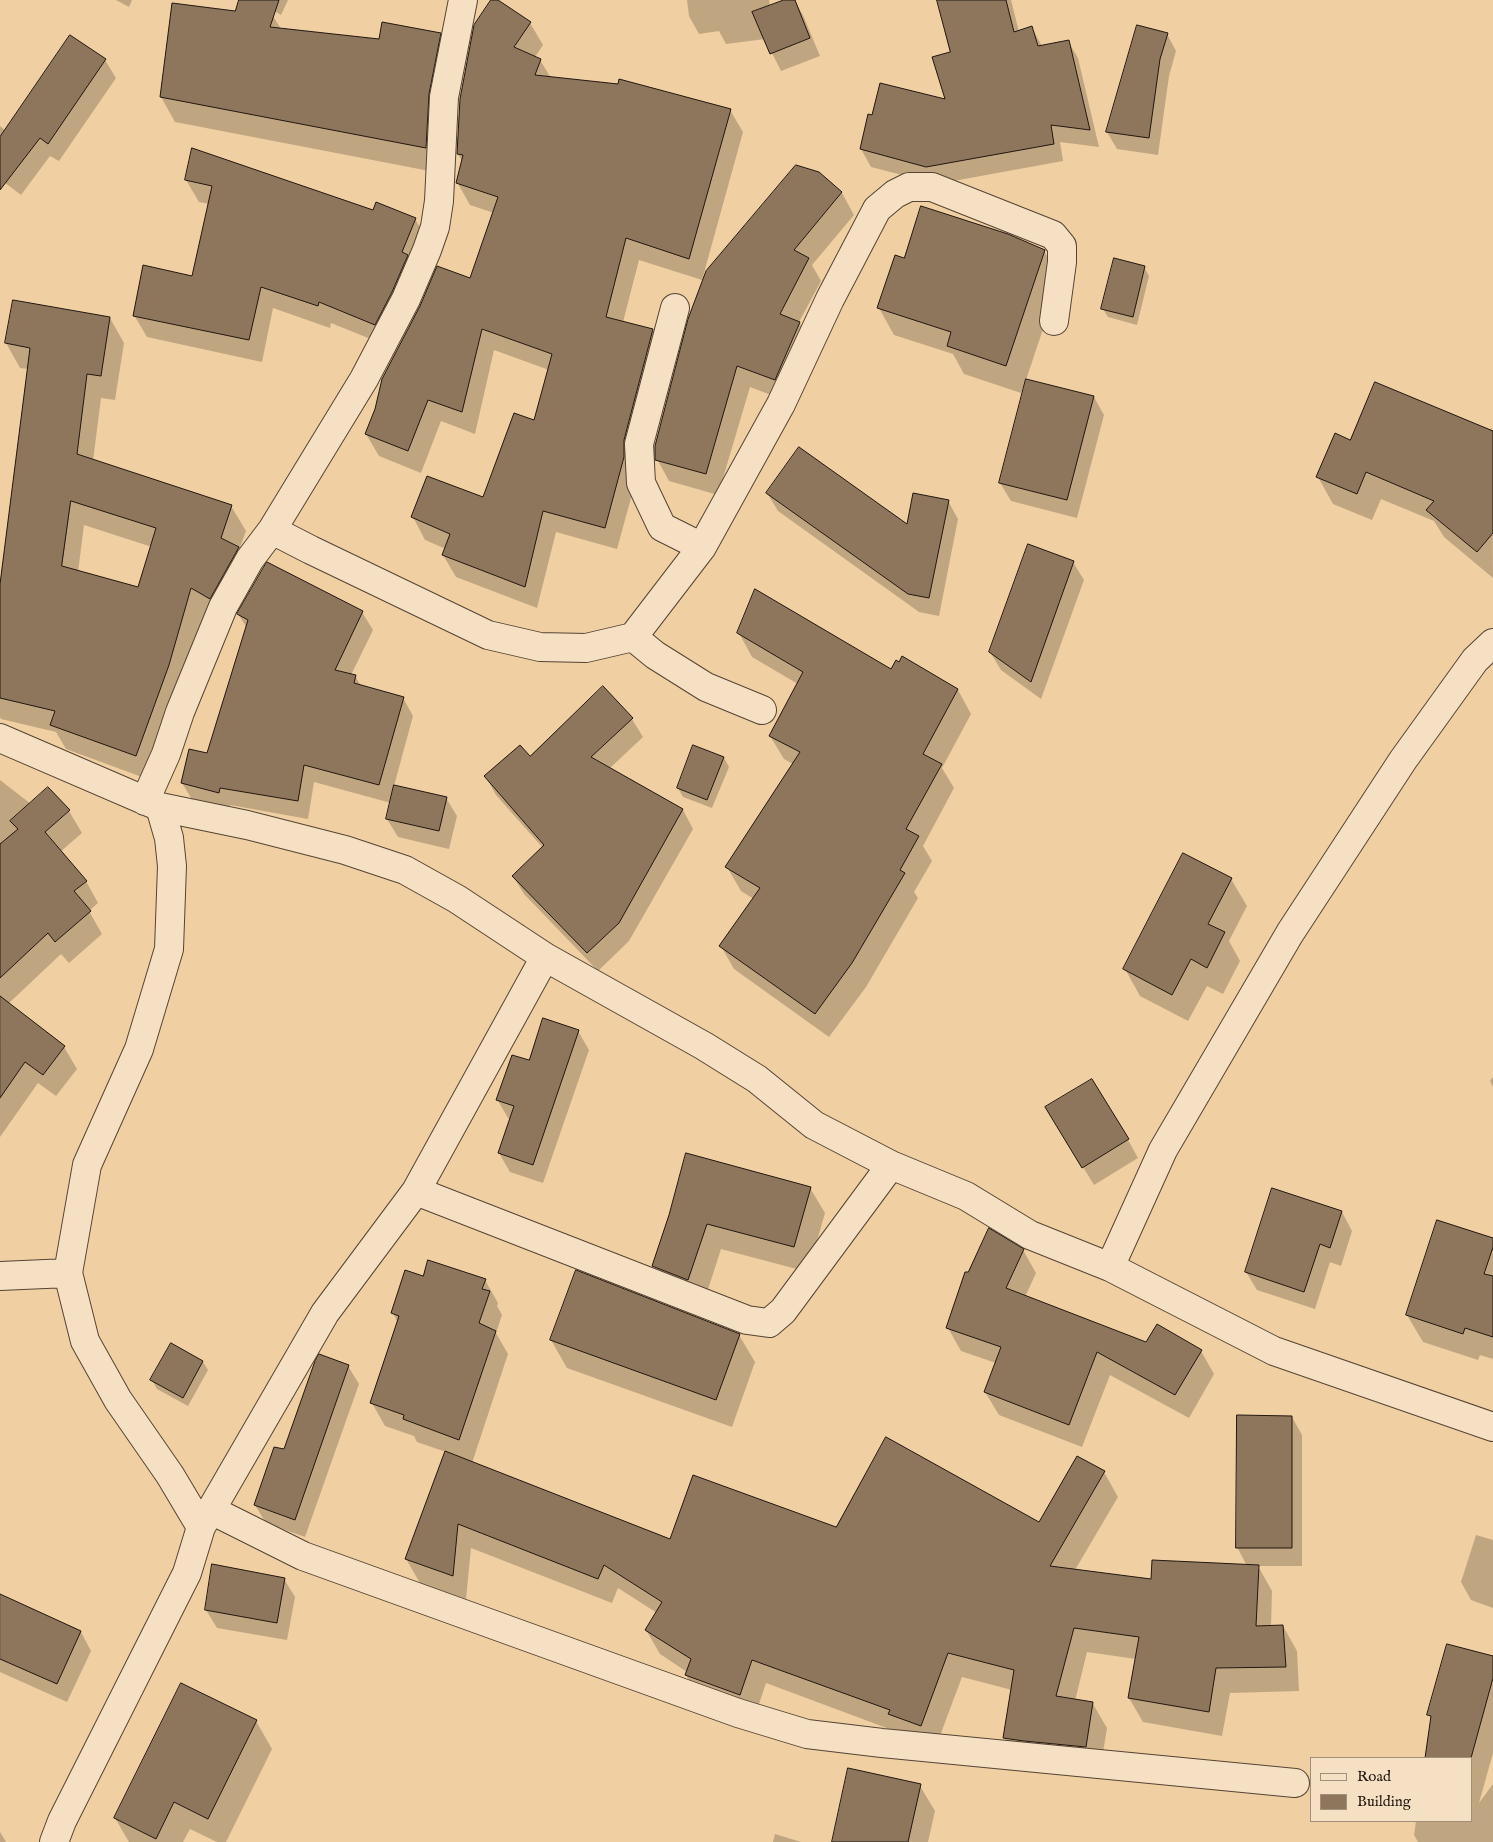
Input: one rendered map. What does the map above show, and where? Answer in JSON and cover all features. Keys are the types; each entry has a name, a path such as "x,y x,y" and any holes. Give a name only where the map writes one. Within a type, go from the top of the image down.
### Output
{"street":[{"path":"463,0 444,97 439,201 435,227 406,299 364,378 272,530 250,559 222,607 180,712 166,754 152,804 168,838 172,866 169,949 139,1049 88,1165 68,1273 85,1341 118,1400 170,1475 206,1519 303,1556 738,1713 807,1734 1295,1784"},
{"path":"272,530 488,636 540,647 586,648 633,637 702,547 781,404 830,299 878,209 895,194 909,187 932,187 1052,235 1062,246 1062,262 1054,321"},
{"path":"675,308 639,444 641,483 662,527 702,547"},
{"path":"633,637 655,655 706,687 762,710"},
{"path":"1110,1267 1163,1150 1290,933 1403,760 1475,660 1493,643"},
{"path":"0,738 152,804 336,848 405,870 457,899 545,957 704,1046 757,1079 814,1125 891,1165 966,1196 1030,1235 1110,1267 1274,1350 1493,1426"},
{"path":"54,1842 66,1812 187,1573 206,1519 325,1313 416,1191 545,957"},
{"path":"416,1191 747,1320 769,1323 783,1311 891,1165"},
{"path":"0,1276 68,1273"}],"building":[{"path":"239,0 279,0 270,27 379,39 382,22 441,33 429,94 426,148 160,97 172,3 235,11"},
{"path":"491,0 498,0 531,22 514,47 541,59 535,75 618,84 619,79 731,109 689,259 626,238 606,317 653,329 624,440 624,457 605,528 543,511 525,587 442,555 450,534 411,517 427,476 483,497 514,413 534,420 552,354 482,329 462,412 428,400 408,451 365,434 375,409 382,379 420,306 437,266 470,278 498,197 456,183 463,155 457,154 460,99 474,25"},
{"path":"784,0 795,0 810,38 770,54 752,12"},
{"path":"937,0 1006,0 1014,32 1032,26 1038,46 1069,40 1090,130 1051,125 1054,144 926,167 860,149 868,114 872,115 880,83 945,99 932,57 950,52"},
{"path":"1137,25 1168,33 1160,59 1149,138 1106,132"},
{"path":"70,35 106,59 48,144 40,138 0,190 0,137"},
{"path":"192,148 373,210 376,202 416,218 402,252 408,255 375,325 319,302 318,306 261,287 249,340 133,316 143,265 192,276 212,186 185,180"},
{"path":"796,165 819,172 842,192 794,250 809,258 780,314 800,322 775,380 737,366 706,474 655,460 655,446 688,319 706,271"},
{"path":"921,206 1008,234 1045,250 1006,366 947,346 951,332 877,308 895,255 904,258"},
{"path":"1114,258 1145,266 1133,317 1101,309"},
{"path":"13,300 110,317 101,376 87,374 77,454 232,505 221,538 239,547 210,599 191,588 169,665 136,756 50,725 55,711 0,698 0,584 30,348 5,343","holes":["71,501 156,528 138,587 62,566"]},
{"path":"1026,379 1094,396 1067,500 999,483"},
{"path":"1375,382 1493,431 1493,533 1477,552 1426,510 1434,501 1366,472 1357,494 1316,477 1335,433 1350,440"},
{"path":"799,447 907,524 913,493 949,500 929,598 908,594 766,493"},
{"path":"1028,544 1074,561 1031,682 989,652"},
{"path":"267,562 363,611 335,670 356,675 354,683 404,697 379,785 304,765 298,801 220,788 219,793 181,783 189,749 207,753 248,620 237,614"},
{"path":"755,589 891,669 896,660 899,662 902,656 958,689 923,754 942,764 906,829 919,836 900,870 905,873 852,963 815,1014 719,946 760,888 725,867 800,752 769,736 803,672 737,633"},
{"path":"603,686 633,718 591,757 683,809 619,923 587,953 512,876 544,845 484,776 520,745 530,756"},
{"path":"693,745 724,757 707,800 677,788"},
{"path":"394,785 447,797 439,831 386,819"},
{"path":"48,787 70,810 45,832 87,881 74,891 91,911 55,942 48,933 0,978 0,844 18,829 10,821"},
{"path":"1183,853 1232,878 1208,924 1225,932 1207,968 1191,959 1172,995 1123,969"},
{"path":"0,996 65,1046 43,1075 25,1062 0,1098"},
{"path":"543,1018 579,1030 533,1165 498,1153 514,1106 496,1100 512,1055 529,1060"},
{"path":"1092,1079 1129,1139 1082,1168 1045,1107"},
{"path":"686,1153 811,1187 794,1247 707,1224 688,1280 652,1266 669,1215"},
{"path":"1272,1188 1342,1211 1330,1248 1320,1244 1304,1292 1245,1272"},
{"path":"1437,1220 1493,1238 1493,1247 1484,1274 1493,1276 1493,1337 1465,1328 1463,1334 1406,1315"},
{"path":"989,1228 1024,1249 1006,1288 1146,1342 1157,1324 1202,1350 1175,1395 1097,1352 1069,1425 984,1392 1001,1347 946,1328 965,1272 968,1272"},
{"path":"428,1260 486,1279 482,1289 490,1291 479,1323 496,1331 459,1440 403,1419 404,1415 370,1403 399,1316 391,1313 405,1270 423,1276"},
{"path":"576,1270 740,1334 716,1400 550,1340"},
{"path":"171,1343 203,1361 183,1398 150,1380"},
{"path":"319,1354 349,1365 295,1520 254,1505 274,1447 284,1449"},
{"path":"1237,1415 1292,1416 1292,1548 1236,1548"},
{"path":"886,1437 1039,1522 1077,1456 1105,1471 1050,1566 1151,1579 1152,1560 1259,1565 1256,1626 1283,1625 1286,1667 1216,1668 1209,1712 1128,1698 1139,1637 1074,1628 1056,1696 1093,1702 1086,1747 1024,1741 1003,1738 1014,1670 948,1653 921,1726 888,1714 890,1710 752,1660 740,1695 685,1675 691,1659 645,1630 662,1602 604,1565 598,1579 458,1524 453,1576 405,1559 445,1451 670,1539 693,1475 836,1527"},
{"path":"212,1564 285,1578 277,1623 205,1610"},
{"path":"0,1594 81,1631 57,1684 0,1659"},
{"path":"1447,1644 1493,1656 1493,1678 1471,1757 1425,1757 1431,1716 1427,1715"},
{"path":"181,1683 257,1720 208,1819 174,1802 156,1839 114,1818"},
{"path":"848,1768 921,1784 908,1842 832,1842"}]}
